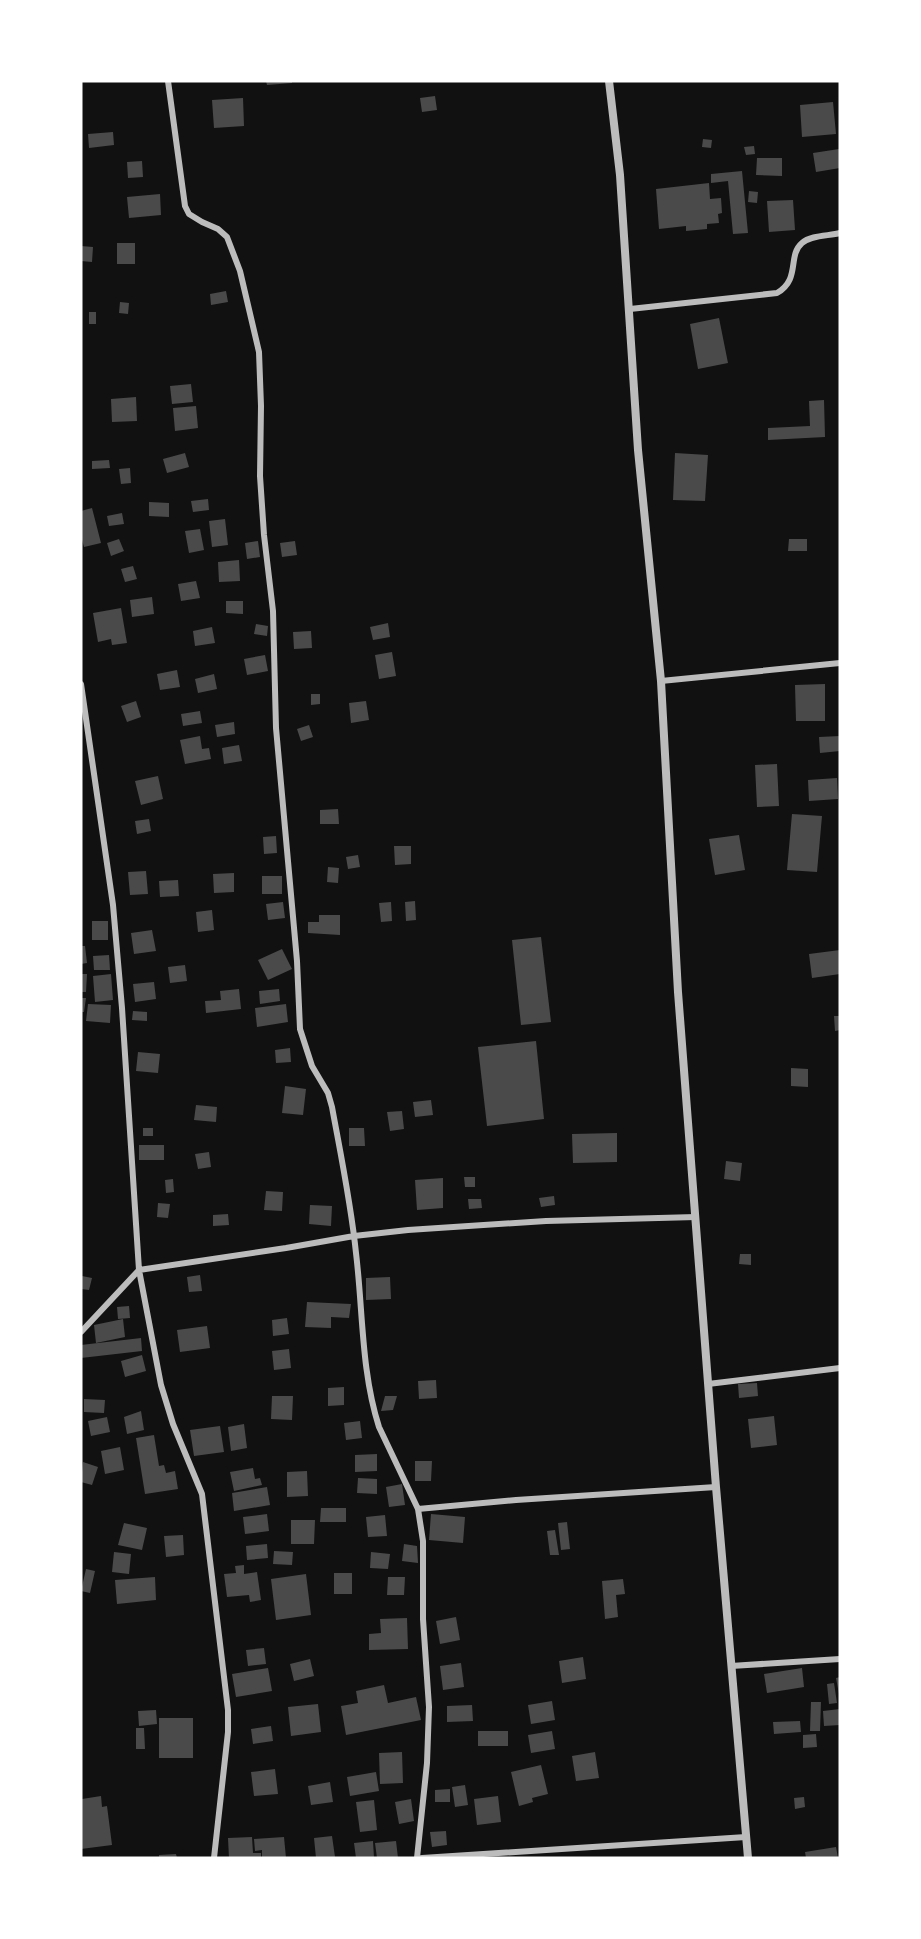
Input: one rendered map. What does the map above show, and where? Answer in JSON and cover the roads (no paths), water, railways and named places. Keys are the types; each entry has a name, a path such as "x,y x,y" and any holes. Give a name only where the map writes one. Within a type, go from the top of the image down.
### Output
{"street":[{"path":"168,81 185,206 189,214 227,237 240,271 259,352 260,476 273,611 276,728 297,961 300,1029 312,1066 328,1093 332,1107 354,1236 366,1359 374,1413 418,1509 423,1541 423,1619 429,1707 427,1763 417,1858"},
{"path":"609,81 620,175 638,450 661,681 678,993 716,1487 748,1858"},
{"path":"630,309 777,293 786,288 791,280 798,249 803,242 840,233"},
{"path":"661,681 840,663"},
{"path":"81,684 113,905 139,1270 161,1385 173,1424 202,1494 228,1710 228,1732 214,1858"},
{"path":"81,1332 139,1270 354,1236 408,1230 546,1221 696,1217"},
{"path":"708,1384 840,1368"},
{"path":"418,1509 716,1487"},
{"path":"731,1666 840,1659"},
{"path":"422,1858 746,1837"}]}
